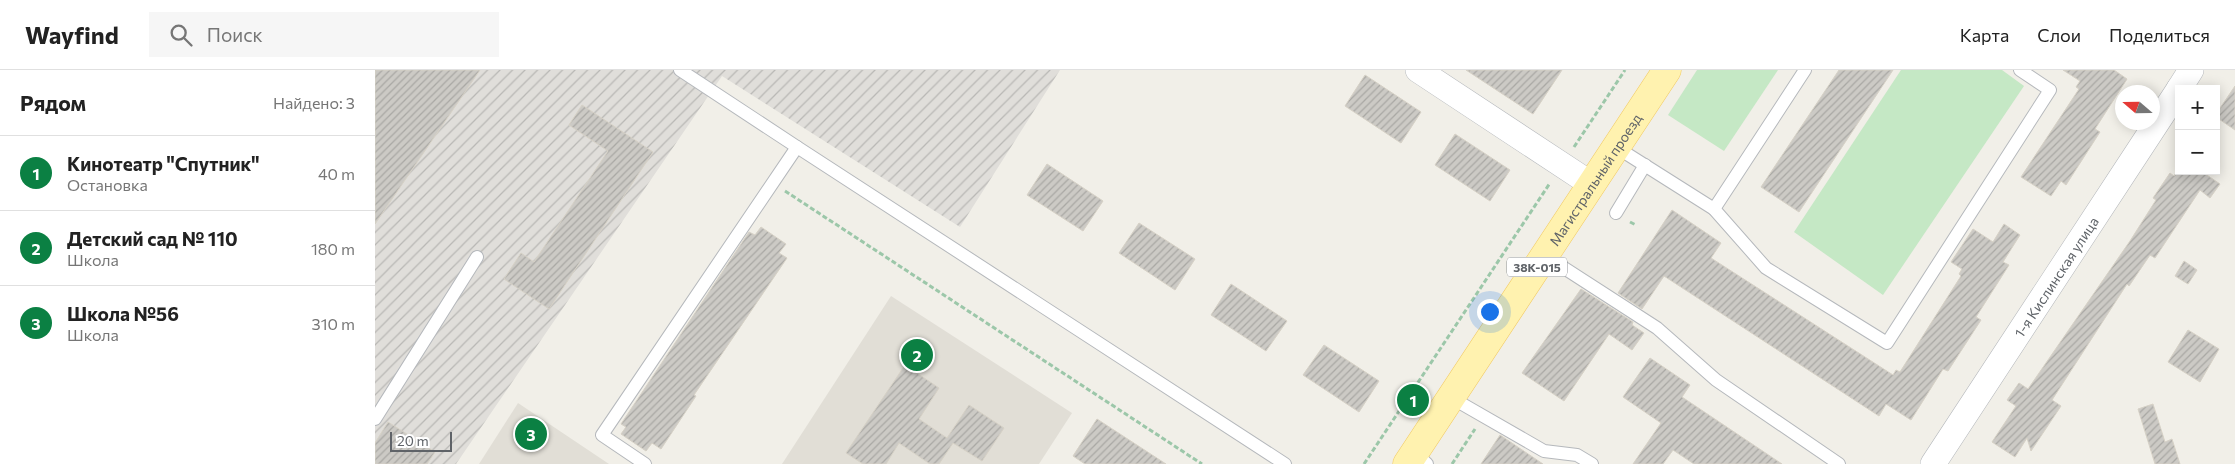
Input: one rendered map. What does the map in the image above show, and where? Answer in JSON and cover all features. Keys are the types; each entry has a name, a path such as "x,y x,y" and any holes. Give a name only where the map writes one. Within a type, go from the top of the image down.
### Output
{"main road":[{"name":"Магистральный проезд","path":"1416,460 1450,397 1667,70"}],"street":[{"path":"1418,70 1591,184"},
{"name":"1-я Кислинская улица","path":"2182,85 2191,70"},
{"name":"1-я Кислинская улица","path":"1933,464 2175,95"}],"lane":[{"path":"680,70 1285,464"},
{"path":"1713,209 1805,70"},
{"path":"1616,147 1713,209 1766,268 1887,343 2050,90 2020,70"},
{"path":"645,464 602,434 797,146"},
{"path":"1616,213 1645,165"},
{"path":"1545,255 1657,328 1716,380 1839,464"},
{"path":"375,419 477,257"},
{"path":"1450,397 1482,418 1544,451 1577,455 1592,464"}],"path":[{"path":"1363,464 1625,70"},
{"path":"772,182 1202,464"},
{"path":"1452,464 1482,418"}],"shaded area":[{"path":"375,70 1060,70 960,227 722,76 456,464 375,464"},
{"path":"891,296 1072,413 1039,464 782,464"},
{"path":"518,403 609,464 479,464"}],"green space":[{"path":"1697,70 1778,70 1724,151 1668,115"},
{"path":"1901,70 2002,70 2024,86 1883,295 1794,232"}],"building":[{"path":"375,70 480,70 375,224"},
{"path":"1466,70 1562,70 1533,114"},
{"path":"1839,70 1893,70 1799,212 1761,187"},
{"path":"2063,70 2114,70 2127,79 2123,85 2115,85 2115,98 2095,129 2100,132 2066,185 2061,181 2051,196 2021,177 2079,89 2076,87 2080,81"},
{"path":"1365,75 1421,112 1401,143 1345,106"},
{"path":"2235,86 2235,130 2220,120 2220,108"},
{"path":"582,105 653,152 549,309 504,279 521,253 534,262 608,151 569,125"},
{"path":"1455,134 1510,170 1490,201 1435,165"},
{"path":"1047,164 1103,201 1083,231 1027,195"},
{"path":"2170,173 2174,176 2175,174 2207,175 2220,184 2210,198 2200,190 2155,258 2150,255 2129,286 2127,284 2052,400 2061,406 2031,451 2027,438 2015,457 1992,442 2016,406 2007,400 2019,383 2028,389 2130,241 2156,200 2153,198"},
{"path":"1672,210 1721,243 1711,258 1893,375 1896,370 1900,372 1961,276 1959,274 1962,269 1951,262 1973,229 1993,242 2004,224 2020,235 2003,262 2009,265 1976,317 1981,320 1948,371 1943,369 1911,420 1886,404 1879,416 1664,276 1642,309 1618,293"},
{"path":"1139,223 1195,259 1175,290 1119,253"},
{"path":"761,227 786,244 779,253 787,258 694,395 696,396 661,449 652,443 646,451 621,434 626,427 621,424 749,232 755,235"},
{"path":"2184,261 2197,270 2188,284 2175,276"},
{"path":"1231,284 1287,321 1266,351 1211,315"},
{"path":"1581,289 1633,322 1632,325 1644,333 1632,350 1609,334 1564,401 1522,373"},
{"path":"2188,330 2219,349 2200,382 2168,362"},
{"path":"1324,345 1379,381 1359,412 1303,375"},
{"path":"1650,358 1690,385 1682,397 1782,464 1694,464 1673,450 1663,464 1633,464 1661,423 1623,397"},
{"path":"905,365 939,388 919,419 947,438 969,405 1004,428 982,461 953,443 939,464 930,464 899,443 886,464 863,464 846,453"},
{"path":"2153,404 2165,442 2172,439 2180,464 2155,464 2138,409"},
{"path":"1097,419 1166,464 1085,464 1073,456"},
{"path":"388,422 435,452 427,464 375,464 375,443"},
{"path":"1500,435 1543,464 1481,464"}],"place":[{"name":"Детский сад № 110","path":"917,355"},
{"name":"Кинотеатр \"Спутник\"","path":"1413,400"},
{"name":"Школа №56","path":"531,434"}]}
